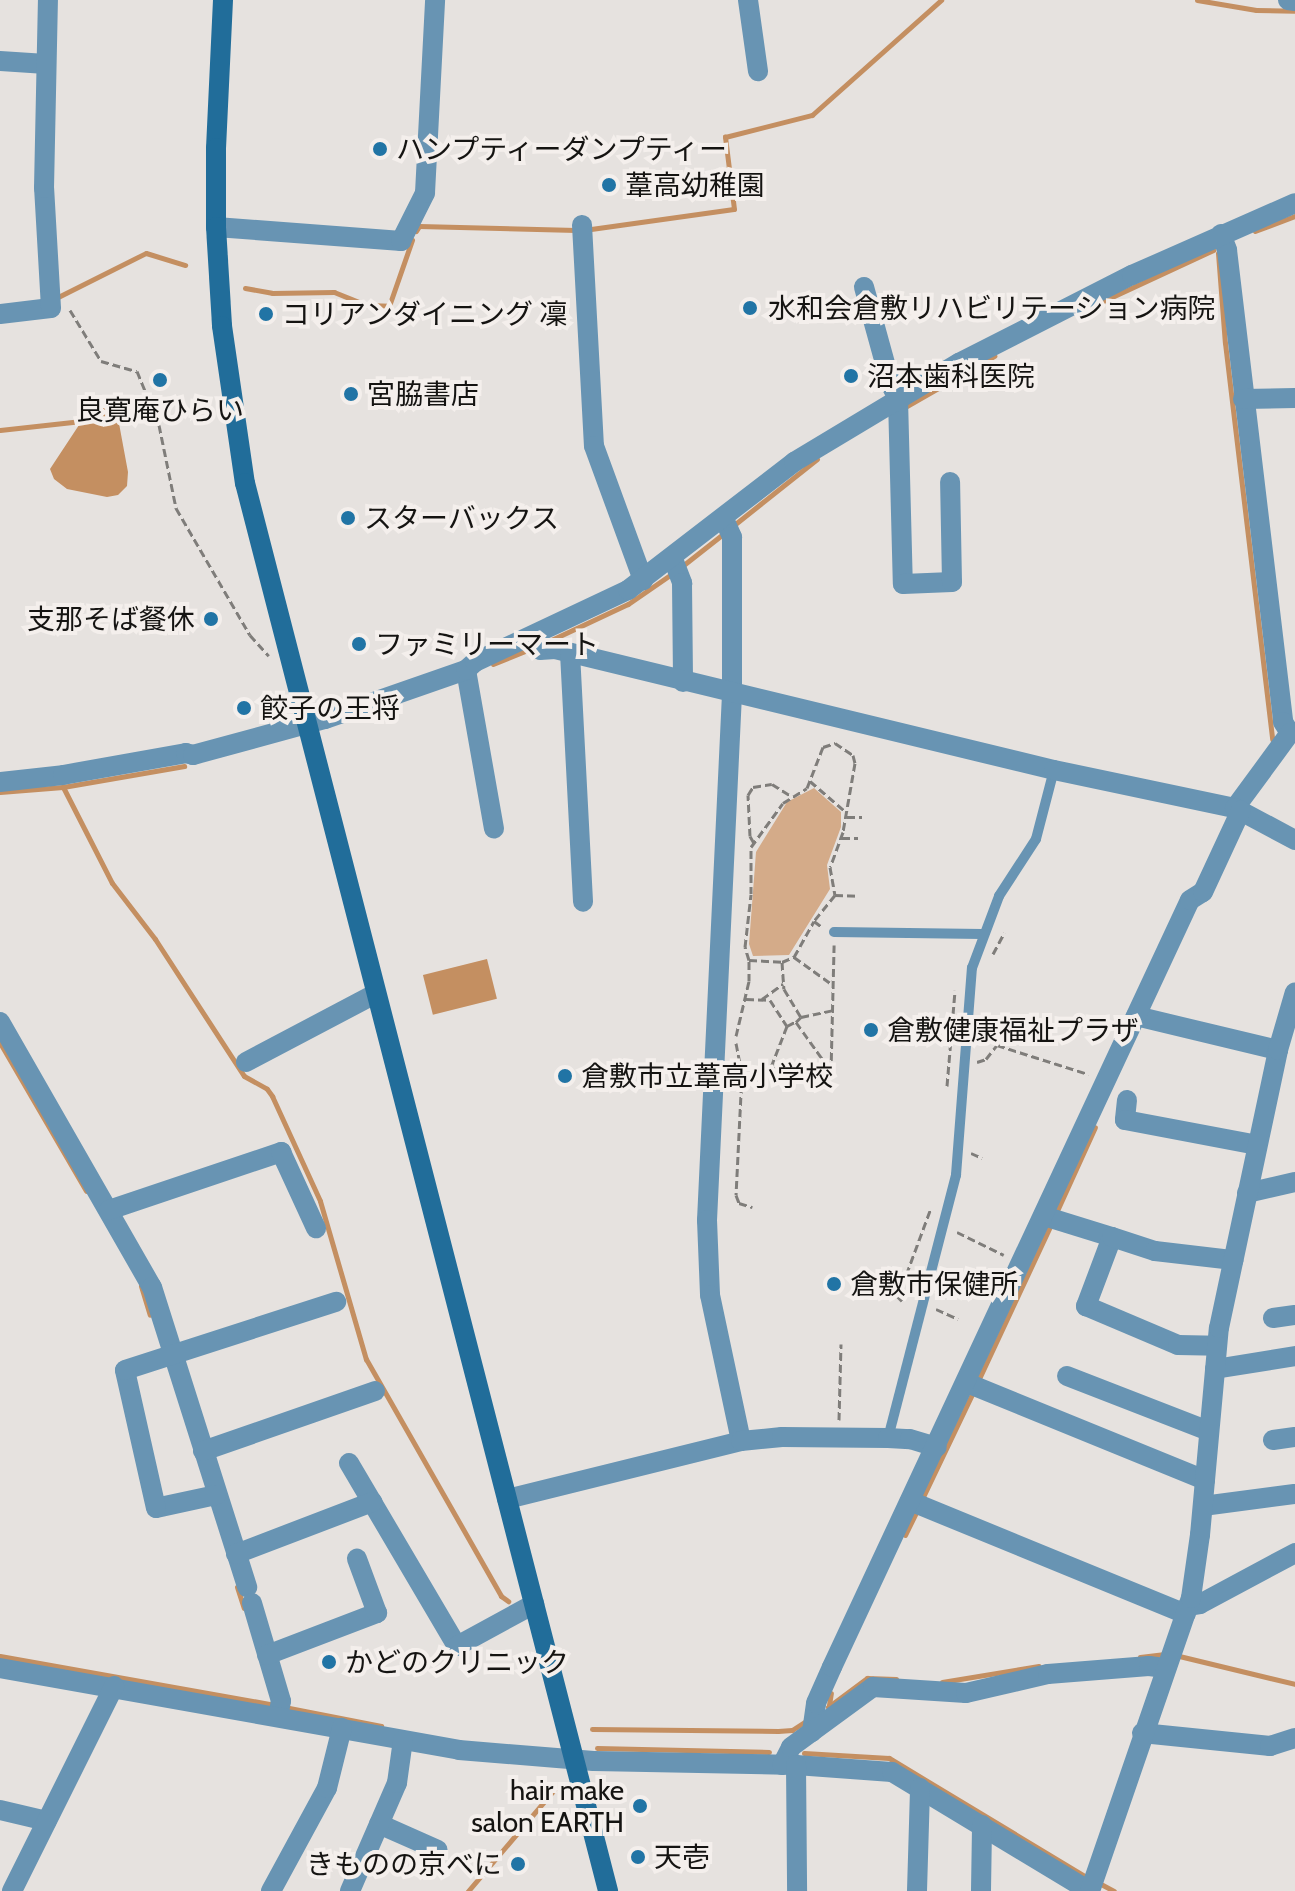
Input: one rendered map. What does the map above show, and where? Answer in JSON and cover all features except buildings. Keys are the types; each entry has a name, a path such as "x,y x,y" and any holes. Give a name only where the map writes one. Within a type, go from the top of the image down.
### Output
{"street":[{"path":"0,314 50,302 44,188 48,0"},
{"path":"223,0 216,148 216,227 222,326 245,483 608,1891"},
{"path":"216,227 401,241 425,193 435,0"},
{"path":"748,0 748,21 758,71"},
{"path":"1288,0 1295,1"},
{"path":"0,61 46,64"},
{"path":"0,782 63,775 186,753 193,755 307,724 466,670 475,662 534,643 643,580 675,566 727,526 794,462 898,405 1029,326 1224,242 1295,203"},
{"path":"582,225 594,446 643,580"},
{"path":"797,1891 789,1765 791,1747 813,1722 915,1504 937,1447 972,1385 1022,1263 1049,1218 1107,1080 1141,1018 1190,900 1203,892 1238,809 1292,730 1283,722 1224,242"},
{"path":"864,287 898,405 903,584 952,582 950,482"},
{"path":"1243,399 1295,398"},
{"path":"727,526 732,694 707,1220 710,1295 741,1441"},
{"path":"675,566 682,583 683,682"},
{"path":"534,643 732,694 1054,770 1238,809 1295,840"},
{"path":"570,653 583,902"},
{"path":"466,670 494,829"},
{"path":"0,1668 280,1710 342,1728 459,1750 574,1760 789,1765 892,1772 1092,1886 1142,1733 1187,1610 1203,1506 1217,1346 1257,1145 1278,1050 1295,992"},
{"path":"246,1062 375,994"},
{"path":"1141,1018 1278,1050"},
{"path":"0,1022 152,1287 168,1357 203,1451 212,1496 236,1554 267,1655 280,1710"},
{"path":"1273,1073 1295,1068"},
{"path":"1127,1100 1125,1120 1257,1145"},
{"path":"109,1210 281,1152 316,1228"},
{"path":"1247,1193 1295,1182"},
{"path":"1049,1218 1155,1251 1233,1260"},
{"path":"1112,1237 1086,1306 1178,1345 1217,1346"},
{"path":"212,1496 156,1508 125,1370 336,1302"},
{"path":"1273,1318 1295,1315"},
{"path":"1215,1369 1295,1356"},
{"path":"1067,1376 1209,1431"},
{"path":"972,1385 1205,1480"},
{"path":"203,1451 375,1391"},
{"path":"507,1499 741,1441 782,1437 888,1438 910,1439 937,1447"},
{"path":"1273,1440 1295,1437"},
{"path":"349,1463 457,1646 534,1604"},
{"path":"1203,1506 1294,1494"},
{"path":"236,1554 372,1502"},
{"path":"915,1504 1187,1610 1295,1553"},
{"path":"267,1655 377,1613 357,1559"},
{"path":"813,1722 873,1687 966,1693 1048,1674 1149,1666 1168,1659"},
{"path":"12,1891 114,1686"},
{"path":"271,1891 327,1788 342,1728"},
{"path":"1142,1733 1270,1746 1295,1738"},
{"path":"350,1891 397,1783 403,1740"},
{"path":"917,1891 920,1788"},
{"path":"0,1810 47,1821"},
{"path":"379,1824 438,1850"},
{"path":"981,1891 982,1825"}],"lane":[{"path":"888,1438 956,1175 968,994 982,934 999,896 1036,839 1054,770"},
{"path":"834,932 982,934"}],"path":[{"path":"50,302 67,304 101,361 137,371 159,425 176,508 250,635 269,656"},
{"path":"749,960 782,962 794,957 814,921 835,895 830,867 847,816 855,763 845,747 835,743 823,747 810,781 801,793 791,796 754,843 745,947 749,960 746,999 736,1040 742,1073 736,1195 739,1203 752,1207"},
{"path":"810,781 847,816 862,817"},
{"path":"754,843 750,836 748,795 753,787 772,784 791,796"},
{"path":"841,838 858,838"},
{"path":"835,895 858,896"},
{"path":"814,921 834,932 831,1072"},
{"path":"794,957 833,985"},
{"path":"782,962 783,984 801,1017"},
{"path":"762,999 783,984"},
{"path":"947,1092 956,985"},
{"path":"746,999 770,1000 787,1026"},
{"path":"831,1072 815,1084 771,1067 787,1026 801,1017 833,1010"},
{"path":"796,1022 831,1072"},
{"path":"975,1062 981,1063 997,1045 1006,1046 1107,1080"},
{"path":"969,1152 982,1158"},
{"path":"902,1301 898,1297 935,1197"},
{"path":"955,1231 1022,1263"},
{"path":"933,1308 958,1319"},
{"path":"839,1421 841,1344"}],"shaded area":[{"path":"107,401 118,418 128,472 127,486 118,495 107,497 67,489 54,479 50,469 79,425 77,416"},
{"path":"814,788 841,812 841,827 827,865 830,889 789,955 753,956 749,944 756,852 787,802"},
{"path":"487,959 497,999 433,1015 423,975"}],"waterway":[{"path":"591,229 734,209 725,137 812,115 941,0"},
{"path":"1197,0 1256,10 1295,11"},
{"path":"1255,231 1295,216"},
{"path":"416,231 419,226 576,230"},
{"path":"245,288 272,293 334,292 366,305 389,306 412,240"},
{"path":"1099,303 1213,250"},
{"path":"58,297 146,253 185,265"},
{"path":"1218,253 1225,343 1272,739"},
{"path":"905,407 994,356"},
{"path":"0,430 82,421"},
{"path":"734,525 817,459"},
{"path":"681,567 723,534"},
{"path":"549,641 628,604 673,573"},
{"path":"493,664 532,648"},
{"path":"0,792 63,787 184,766"},
{"path":"63,787 112,883 155,939 244,1076 267,1089 272,1096 320,1201 366,1359 501,1596 508,1601"},
{"path":"0,1043 86,1191"},
{"path":"1056,1213 1095,1127"},
{"path":"977,1383 1052,1222"},
{"path":"141,1286 150,1315"},
{"path":"922,1499 973,1392"},
{"path":"905,1535 918,1508"},
{"path":"237,1587 244,1608"},
{"path":"1140,1657 1165,1654"},
{"path":"1175,1655 1295,1684"},
{"path":"0,1656 275,1705"},
{"path":"942,1682 1039,1666"},
{"path":"828,1707 867,1678 896,1679"},
{"path":"829,1705 831,1693"},
{"path":"284,1707 381,1726"},
{"path":"592,1729 778,1731 792,1730 806,1721"},
{"path":"597,1748 769,1752"},
{"path":"804,1753 889,1758 1088,1878"},
{"path":"468,1891 554,1790"},
{"path":"1097,1882 1114,1891"}],"place":[{"name":"ハンプティーダンプティー","path":"380,149"},
{"name":"葦高幼稚園","path":"609,185"},
{"name":"水和会倉敷リハビリテーション病院","path":"750,308"},
{"name":"コリアンダイニング 凜","path":"266,314"},
{"name":"沼本歯科医院","path":"851,376"},
{"name":"良寛庵ひらい","path":"160,380"},
{"name":"宮脇書店","path":"351,394"},
{"name":"スターバックス","path":"348,518"},
{"name":"支那そば餐休","path":"211,619"},
{"name":"ファミリーマート","path":"359,644"},
{"name":"餃子の王将","path":"244,708"},
{"name":"倉敷健康福祉プラザ","path":"871,1030"},
{"name":"倉敷市立葦高小学校","path":"565,1076"},
{"name":"倉敷市保健所","path":"834,1284"},
{"name":"かどのクリニック","path":"329,1662"},
{"name":"hair make salon EARTH","path":"640,1806"},
{"name":"天壱","path":"638,1857"},
{"name":"きものの京べに","path":"518,1864"}]}
